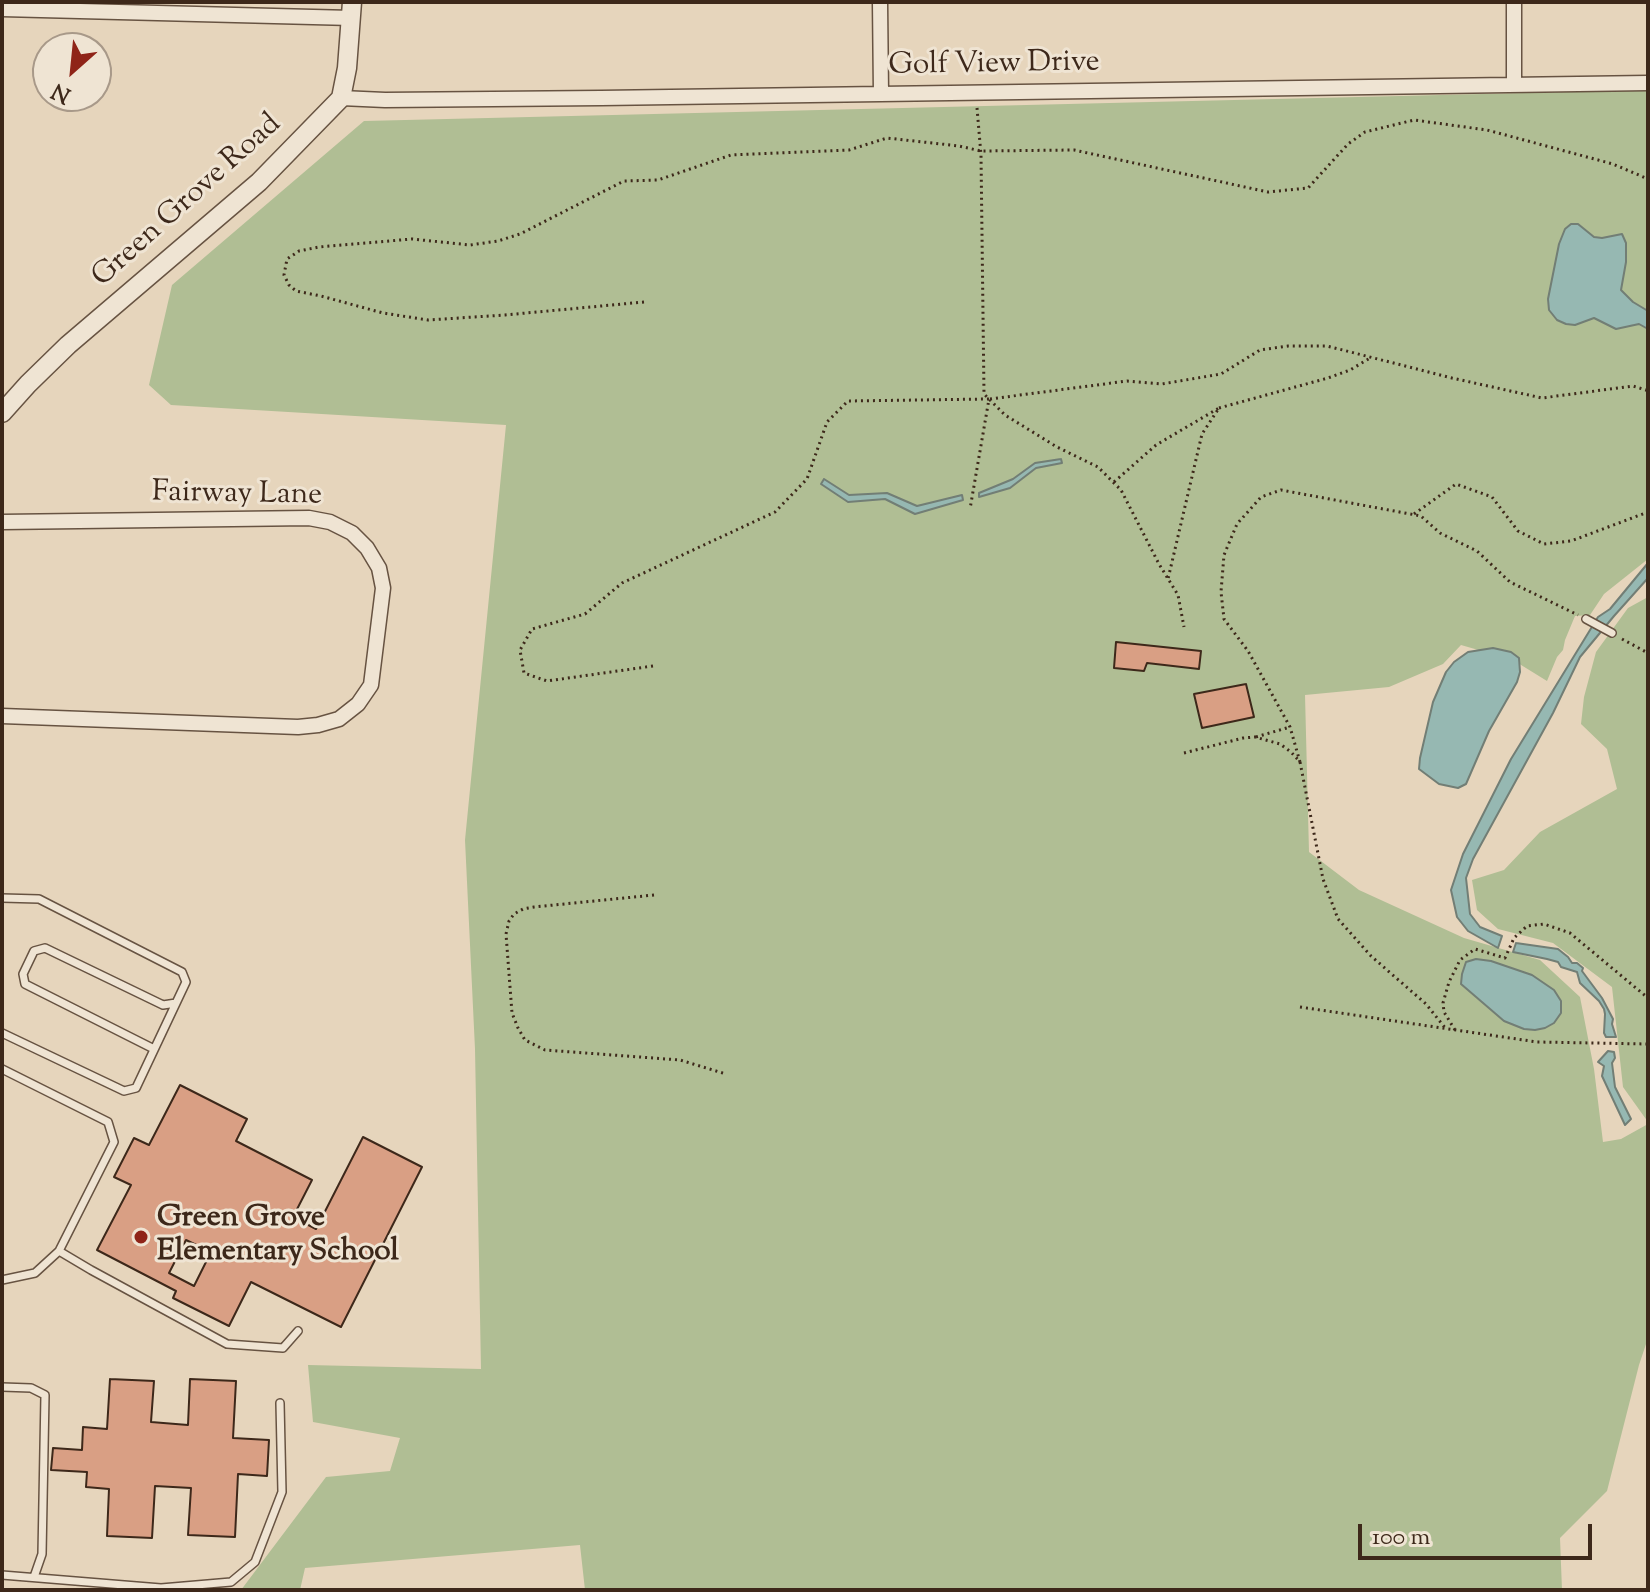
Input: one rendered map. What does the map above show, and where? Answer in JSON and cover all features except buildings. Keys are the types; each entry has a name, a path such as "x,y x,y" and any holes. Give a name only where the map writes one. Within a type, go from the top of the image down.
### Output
{"street":[{"path":"880,2 881,94"},
{"path":"1514,2 1514,84"},
{"path":"2,9 352,10 341,98"},
{"name":"Golf View Drive","path":"341,98 416,100 1648,83"},
{"name":"Green Grove Road","path":"2,413 68,345 259,182 341,98"},
{"name":"Fairway Lane","path":"2,522 309,518 330,522 352,533 367,548 379,568 383,588 371,685 358,704 339,719 298,727 2,716"}],"lane":[{"path":"1586,619 1612,633"},
{"path":"2,898 39,899 182,972 186,982 136,1088 124,1091 2,1033"},
{"path":"154,1049 25,984 23,974 34,951 45,948 163,1005 176,1003"},
{"path":"2,1069 108,1122 114,1142 59,1251 35,1273 2,1280"},
{"path":"59,1251 227,1344 283,1348 298,1331"},
{"path":"2,1387 31,1388 45,1395 42,1554 34,1577"},
{"path":"2,1575 161,1588 231,1582 255,1562 282,1492 280,1403"}],"path":[{"path":"976,92 981,151 984,394 1005,415 1057,447 1098,467 1121,490 1178,595 1184,627"},
{"path":"644,302 428,320 383,313 296,291 284,275 287,259 299,251 412,239 470,245 498,241 520,234 624,181 658,180 731,155 849,150 887,138 981,151 1074,150 1268,192 1308,188 1348,144 1365,132 1414,120 1487,130 1613,164 1648,179"},
{"path":"653,666 547,681 524,673 520,650 532,629 585,614 622,583 775,512 807,479 827,422 848,401 989,399 1127,381 1162,384 1221,374 1260,350 1288,346 1327,346 1542,398 1633,386 1647,390"},
{"path":"1114,482 1156,445 1219,408 1328,378 1350,370 1371,357"},
{"path":"970,509 989,399"},
{"path":"1168,579 1202,434 1219,408"},
{"path":"1414,514 1456,484 1492,497 1518,531 1544,544 1571,541 1648,512"},
{"path":"1446,1029 1426,1004 1371,956 1338,919 1323,879 1290,727 1248,651 1224,619 1221,592 1224,555 1237,524 1261,497 1281,490 1421,516 1440,533 1477,551 1510,582 1586,619"},
{"path":"1612,633 1648,653"},
{"path":"1184,753 1290,727"},
{"path":"1255,737 1280,744 1300,762"},
{"path":"654,895 534,907 514,914 506,934 512,1013 518,1028 525,1040 545,1050 680,1060 726,1074"},
{"path":"1455,1030 1443,1008 1449,982 1460,960 1475,949 1505,958 1514,938 1527,926 1544,924 1570,933 1648,998"},
{"path":"1300,1007 1537,1042 1648,1044"},
{"path":"1431,1011 1443,1008"}],"green space":[{"path":"1648,90 1648,559 1604,594 1590,615 1575,616 1563,650 1547,681 1513,660 1461,645 1443,664 1389,687 1305,695 1309,852 1359,890 1464,938 1540,960 1580,997 1594,1069 1603,1142 1621,1139 1648,1124 1648,1338 1607,1491 1560,1538 1562,1590 585,1590 580,1545 305,1568 300,1590 241,1590 326,1477 390,1471 400,1438 313,1422 308,1365 481,1369 475,1049 465,840 506,425 171,405 149,385 172,285 364,121"},
{"path":"1648,597 1648,1122 1623,1087 1612,987 1553,943 1498,929 1477,910 1472,880 1504,870 1540,832 1617,789 1607,749 1581,724 1584,697 1596,652 1628,608"}],"water":[{"path":"1571,224 1578,224 1594,237 1622,234 1626,243 1626,262 1621,290 1648,311 1648,329 1639,324 1616,329 1594,318 1575,325 1566,324 1557,320 1549,310 1548,299 1559,244 1565,229"},
{"path":"1061,459 1062,463 1036,468 1010,488 979,497 979,493 1013,479 1035,463"},
{"path":"824,479 849,495 887,493 917,506 962,495 963,500 915,514 885,499 848,502 821,484"},
{"path":"1648,563 1648,578 1580,657 1473,859 1466,878 1470,914 1480,927 1502,936 1498,948 1468,931 1457,917 1451,890 1463,854 1511,759 1598,617 1610,609"},
{"path":"1493,648 1511,652 1519,658 1517,682 1489,731 1466,784 1458,788 1439,784 1419,769 1433,702 1446,672 1454,662 1468,652"},
{"path":"1516,943 1558,949 1572,963 1583,968 1613,1019 1616,1037 1606,1037 1604,1009 1580,983 1577,972 1561,967 1558,962 1513,952"},
{"path":"1476,959 1532,975 1554,990 1561,1001 1561,1013 1554,1023 1535,1030 1504,1021 1461,984 1466,962"},
{"path":"1608,1051 1614,1052 1615,1087 1631,1119 1625,1125 1602,1076 1604,1066 1598,1062"}],"place":[{"name":"Green Grove Elementary School","path":"141,1237"}]}
